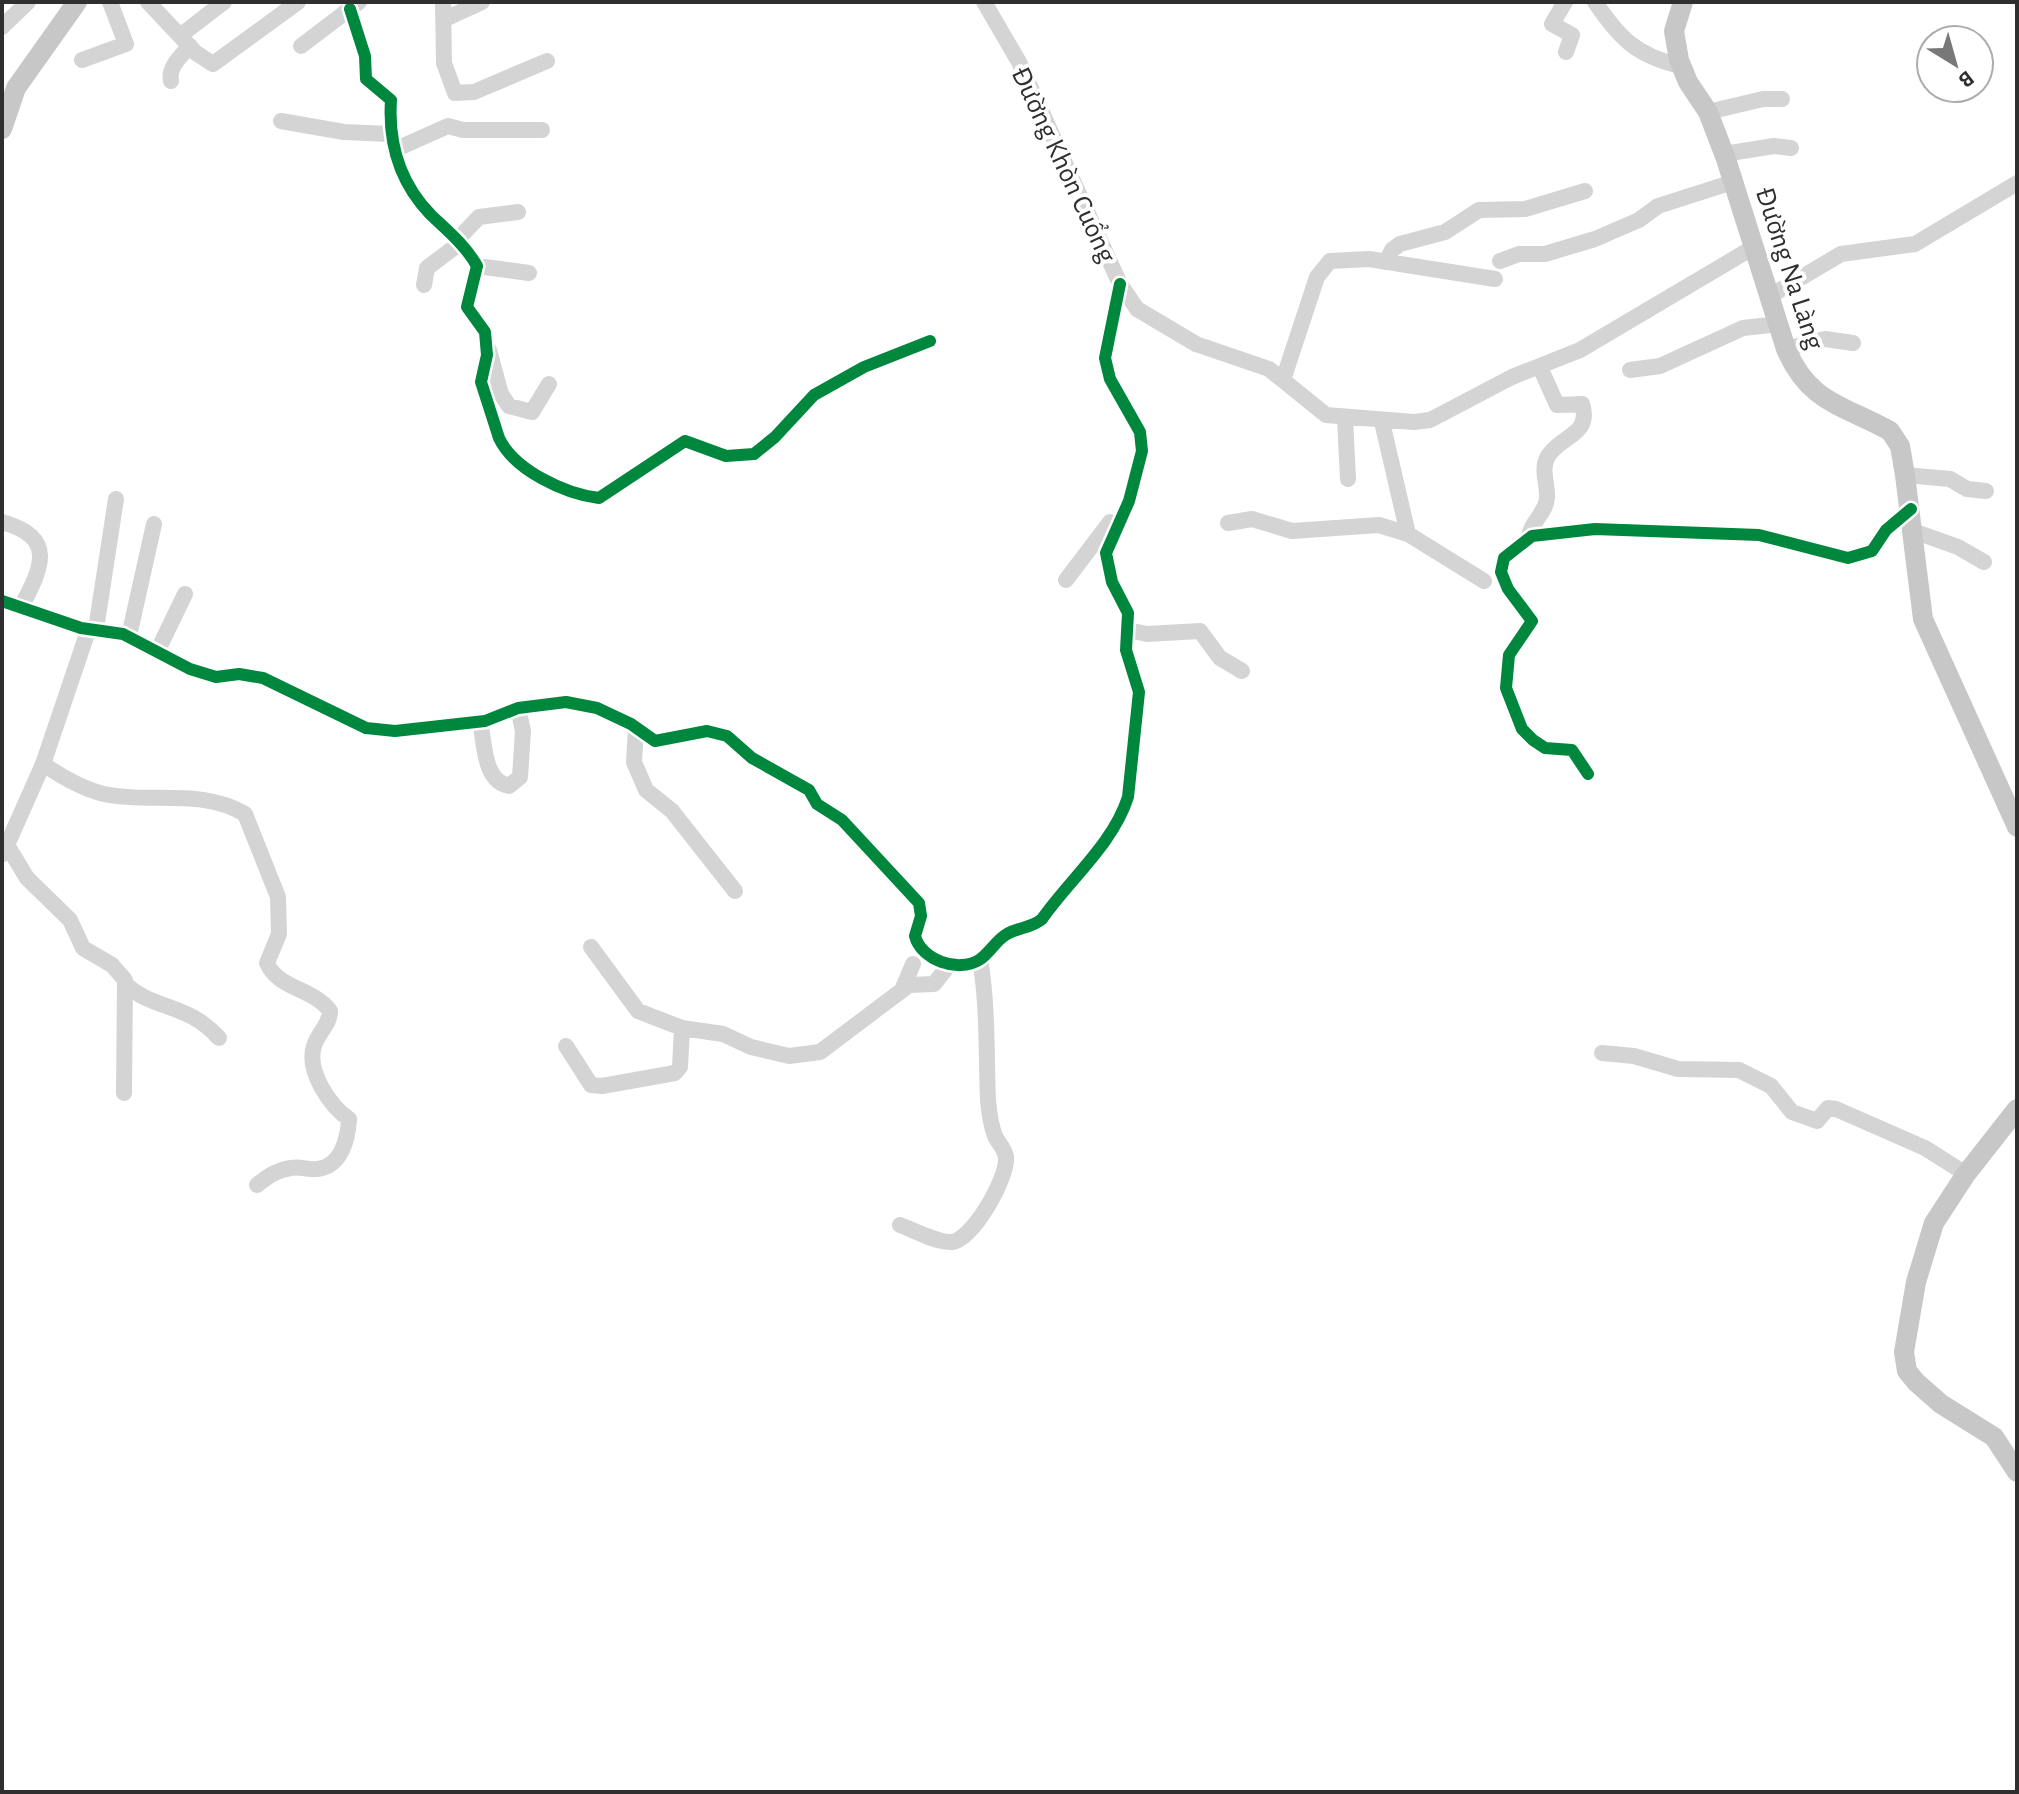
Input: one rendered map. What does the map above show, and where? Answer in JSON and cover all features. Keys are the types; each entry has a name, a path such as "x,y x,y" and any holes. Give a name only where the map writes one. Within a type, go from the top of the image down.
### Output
{"main road":[{"path":"2,129 16,88 77,2"},
{"name":"Đường Na Làng","path":"1683,2 1674,31 1681,66 1708,112 1724,154 1786,349 1796,371 1819,396 1894,435 1911,509 1923,619 2017,827"},
{"path":"2017,1109 1938,1214 1926,1241 1904,1352 1910,1376 1932,1397 1994,1437 2017,1472"}],"street":[{"path":"2,27 28,2"},
{"path":"82,60 126,44 110,2"},
{"path":"148,2 213,64 298,2"},
{"path":"171,81 170,74 185,40 224,2"},
{"path":"482,2 444,11 444,63 455,93 474,92 547,61"},
{"name":"Đường Khòn Cuổng","path":"984,2 1019,62 1120,284 1137,309 1196,344 1269,369 1326,415 1382,422 1430,420 1580,350 1754,247"},
{"path":"1565,2 1552,24 1572,35 1566,52"},
{"path":"1595,2 1621,39 1658,61 1681,66"},
{"path":"301,46 354,5 365,56 366,79 391,100 392,142 408,186 477,266 529,273"},
{"path":"1708,112 1753,101 1782,99"},
{"path":"281,121 392,142 448,126 463,130 542,130"},
{"path":"1724,154 1774,146 1791,148"},
{"path":"1500,261 1519,254 1545,254 1595,239 1639,220 1658,206 1733,182"},
{"path":"1770,296 1841,254 1915,244 2017,183"},
{"path":"1386,262 1398,245 1445,232 1479,210 1525,209 1585,191"},
{"path":"424,285 427,268 458,241 479,217 518,212"},
{"path":"1283,380 1323,267 1330,261 1386,262 1495,279"},
{"path":"477,266 467,307 485,332 501,394 509,406 532,412 549,384"},
{"path":"591,947 638,1011 682,1028 723,1034 751,1047 789,1056 809,1055 830,1046 902,990 914,983 923,987 934,984 949,965 980,959 1003,936 1035,925 1042,919 1123,813 1139,702 1126,650 1128,613 1112,582 1106,553 1126,509 1142,451 1140,432 1116,392 1105,358 1120,284"},
{"path":"1630,370 1660,366 1743,328 1779,324"},
{"path":"1786,349 1825,339 1853,343"},
{"path":"487,345 483,395 503,446 539,476 568,490 599,498 685,441 726,456 754,454 814,395 864,367 930,341"},
{"path":"1540,367 1557,405 1582,404 1585,420 1579,431 1553,448 1545,463 1547,501 1529,537 1504,558 1501,566 1508,589 1532,621 1509,655 1506,688 1527,733 1545,748 1572,750 1588,774"},
{"path":"1345,418 1348,479"},
{"path":"1382,422 1408,534"},
{"path":"1905,475 1950,479 1967,489 1986,491"},
{"path":"116,499 93,628 43,764 5,851 27,878 70,920 83,948 112,965 125,980 124,1093"},
{"path":"1066,580 1116,514 1126,509"},
{"path":"1529,537 1595,529 1759,535 1848,558 1872,551 1886,530 1911,509"},
{"path":"1228,523 1252,519 1292,531 1379,525 1408,534 1484,581"},
{"path":"2,522 23,528 35,540 42,557 37,578 21,607"},
{"path":"129,636 154,524"},
{"path":"1913,531 1958,547 1984,562"},
{"path":"157,652 185,594"},
{"path":"2,601 129,636 157,652 216,677 239,674 263,678 366,728 395,731 480,722 518,708 566,702 587,706 655,741 707,731 727,736 752,758 809,790 817,804 842,820 919,903 916,942 949,965"},
{"path":"1128,630 1147,634 1200,631 1220,658 1242,671"},
{"path":"480,722 489,770 501,784 509,786 520,777 523,731 518,708"},
{"path":"636,729 634,762 646,790 672,811 735,891"},
{"path":"43,764 71,782 104,794 184,797 226,806 245,814 278,897 279,934 267,963 271,973 281,981 313,993 330,1011 330,1019 312,1048 316,1077 340,1113 349,1119 345,1146 332,1164 318,1169 295,1167 273,1172 257,1185"},
{"path":"900,1225 950,1242 959,1239 978,1221 998,1186 1005,1165 1006,1157 995,1135 989,1108 986,993 980,959"},
{"path":"902,990 913,964"},
{"path":"125,984 150,1000 188,1011 219,1038"},
{"path":"566,1046 584,1078 591,1085 602,1086 675,1073 680,1067 682,1028"},
{"path":"1602,1053 1634,1056 1678,1069 1739,1070 1771,1086 1797,1114 1817,1121 1828,1108 1836,1109 1925,1148 1966,1174"}],"cycle path":[{"path":"350,9 365,56 366,79 391,100 394,148 404,176 420,203 462,245 477,266 467,307 485,332 487,355 481,382 499,438 506,450 528,470 556,486 599,498 685,441 726,456 754,454 775,437 814,395 864,367 930,341"},
{"path":"2,601 81,628 123,634 190,669 216,677 239,674 263,678 366,728 395,731 485,721 518,708 566,702 597,708 631,724 655,741 707,731 727,736 752,758 809,790 817,804 842,820 919,903 921,916 915,936 925,952 941,962 970,964 983,957 1007,934 1042,919 1102,846 1128,797 1139,692 1126,650 1128,613 1112,582 1106,553 1129,501 1142,451 1140,432 1110,379 1105,358 1120,284"},
{"path":"1588,774 1572,750 1545,748 1522,729 1506,688 1509,655 1532,621 1508,589 1501,572 1504,558 1532,536 1595,529 1759,535 1848,558 1872,551 1886,530 1911,509"}]}
